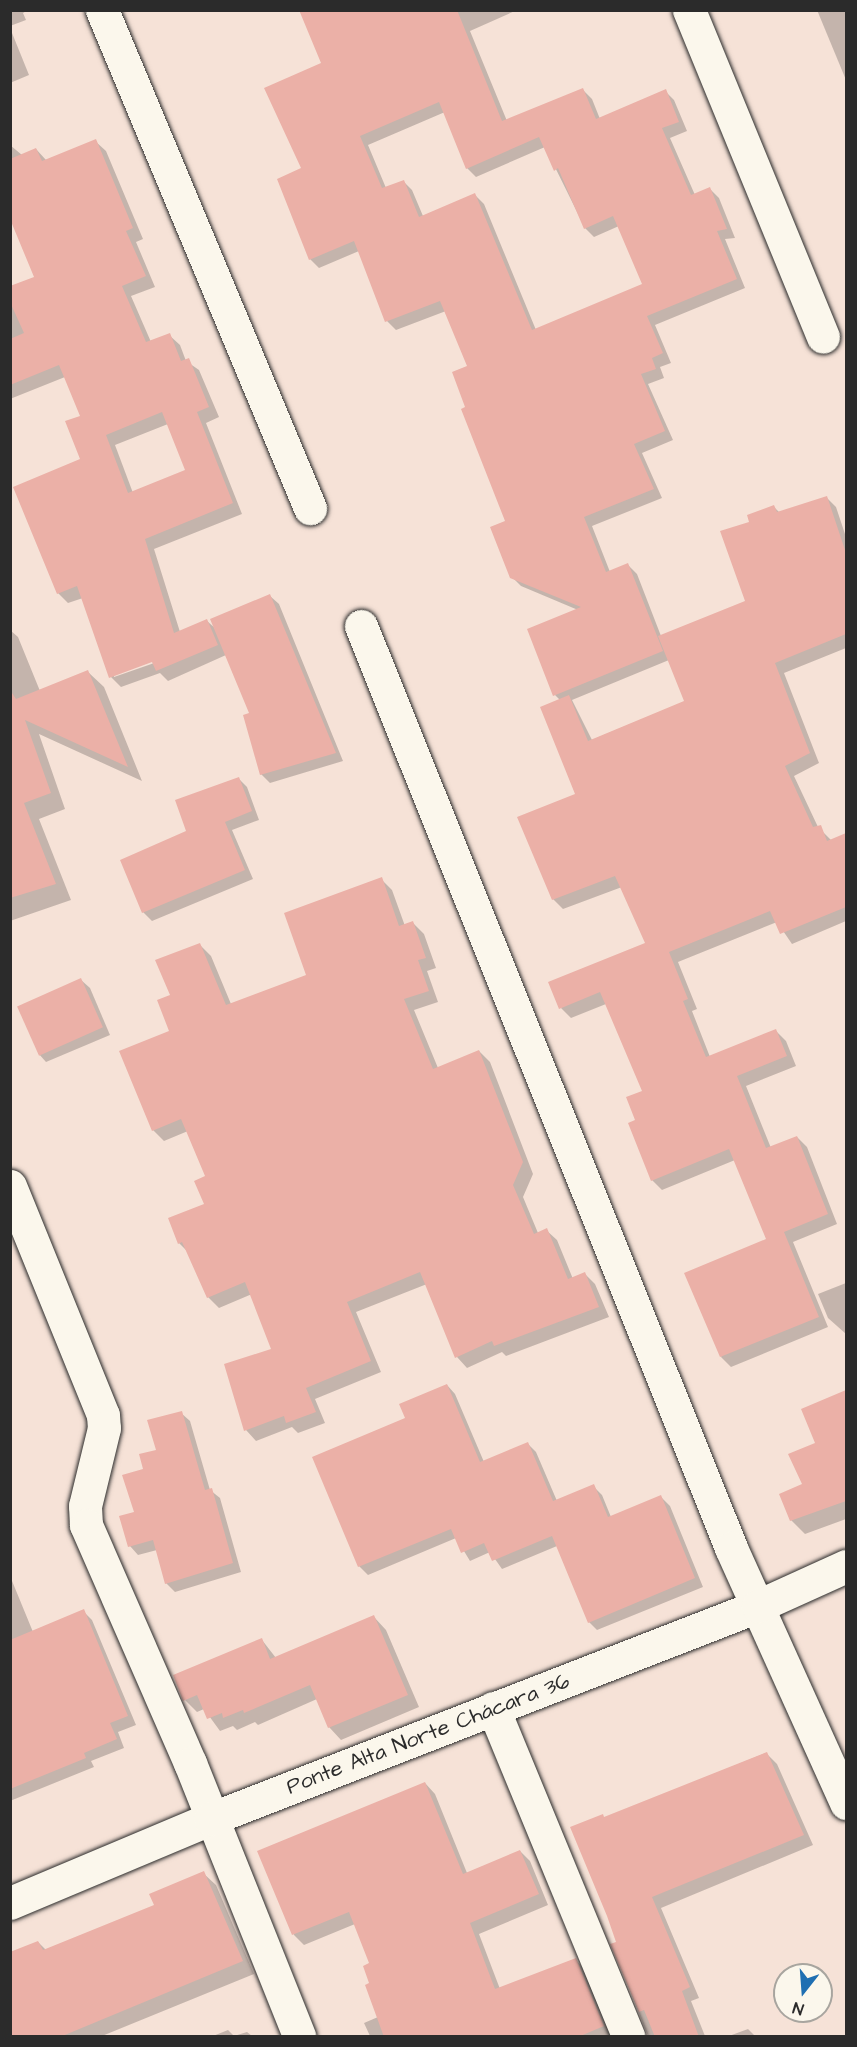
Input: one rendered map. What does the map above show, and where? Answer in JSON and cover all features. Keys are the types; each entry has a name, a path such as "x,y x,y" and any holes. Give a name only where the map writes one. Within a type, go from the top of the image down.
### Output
{"street":[{"path":"102,10 310,508"},
{"path":"689,10 823,337"},
{"path":"361,626 758,1606 846,1803"},
{"path":"10,1186 102,1415 104,1428 85,1506 86,1525 300,2037"},
{"name":"Ponte Alta Norte Chácara 36","path":"10,1903 210,1819 758,1606 846,1566"},
{"path":"493,1708 628,2037"}],"building":[{"path":"299,10 457,10 502,121 583,88 596,119 666,89 679,122 662,128 691,195 710,187 727,229 717,231 737,279 647,316 663,353 652,358 656,369 641,374 665,431 634,444 654,489 584,517 606,572 628,563 663,651 553,696 527,629 581,607 510,578 490,527 505,521 461,409 465,407 452,372 467,366 440,301 385,322 354,241 309,260 277,179 301,168 264,88 321,63","holes":["439,102 466,169 539,137 554,171 558,168 584,229 613,216 642,284 532,330 475,193 419,217 404,180 382,188 360,136"]},
{"path":"96,139 133,228 126,231 146,276 122,286 146,342 170,333 181,361 189,358 209,407 197,412 233,503 145,539 174,633 207,619 218,645 156,671 152,662 109,678 77,586 57,594 13,487 80,459 65,421 80,416 59,365 10,385 10,339 24,333 10,302 10,286 34,277 10,219 10,159 36,148 42,161","holes":["162,412 185,470 128,493 106,435"]},
{"path":"827,496 846,553 846,634 775,663 810,753 785,766 813,827 821,825 827,841 846,833 846,907 780,934 770,911 669,952 688,999 683,1001 706,1057 776,1029 787,1056 737,1076 766,1148 797,1136 828,1214 784,1232 819,1317 720,1357 684,1273 766,1239 729,1149 651,1181 628,1123 635,1120 626,1097 642,1091 600,992 559,1009 548,982 645,943 615,876 552,900 517,817 575,794 540,707 569,695 588,741 684,701 658,636 745,601 720,531 749,522 747,515 774,505 777,512"},
{"path":"270,594 336,753 260,775 243,715 249,713 210,619"},
{"path":"88,670 128,767 25,720 51,793 24,803 56,884 10,898 10,690 16,699"},
{"path":"239,777 252,811 225,822 245,870 142,913 120,860 186,831 175,800"},
{"path":"382,877 399,926 413,921 426,958 418,960 429,991 404,999 433,1069 479,1050 523,1162 513,1185 534,1234 547,1228 568,1279 585,1272 599,1307 494,1346 492,1341 455,1358 420,1272 347,1302 371,1361 306,1388 316,1412 286,1423 284,1416 244,1431 224,1364 271,1349 245,1282 207,1298 182,1242 178,1244 168,1218 204,1204 194,1181 205,1176 181,1119 152,1131 119,1051 169,1031 157,1000 170,995 155,960 200,943 226,1005 306,975 284,913"},
{"path":"81,978 103,1027 39,1056 17,1006"},
{"path":"447,1384 480,1462 528,1442 553,1501 594,1484 608,1517 661,1495 695,1578 588,1623 552,1536 492,1561 484,1543 461,1553 451,1529 358,1567 312,1457 405,1418 399,1404"},
{"path":"846,1390 846,1501 790,1521 779,1494 802,1484 788,1454 815,1443 801,1409"},
{"path":"182,1411 205,1490 212,1488 233,1563 165,1584 153,1540 128,1547 119,1516 134,1512 122,1475 143,1469 139,1454 156,1450 147,1420"},
{"path":"84,1609 128,1716 110,1723 117,1739 84,1753 86,1758 10,1789 10,1640"},
{"path":"374,1615 408,1695 328,1728 310,1685 244,1713 243,1710 223,1718 222,1713 207,1719 197,1695 183,1701 173,1675 262,1638 270,1659"},
{"path":"767,1752 804,1835 652,1897 690,1987 682,1991 699,2037 655,2037 644,2010 639,2012 610,1944 616,1942 570,1827 603,1814 604,1817"},
{"path":"425,1782 463,1874 520,1850 539,1894 470,1923 495,1989 576,1958 604,2026 578,2037 384,2037 365,1985 369,1983 363,1966 369,1963 349,1912 292,1935 257,1851"},
{"path":"204,1871 243,1961 60,2037 10,2037 10,1952 38,1941 43,1950 154,1905 149,1894"}]}
